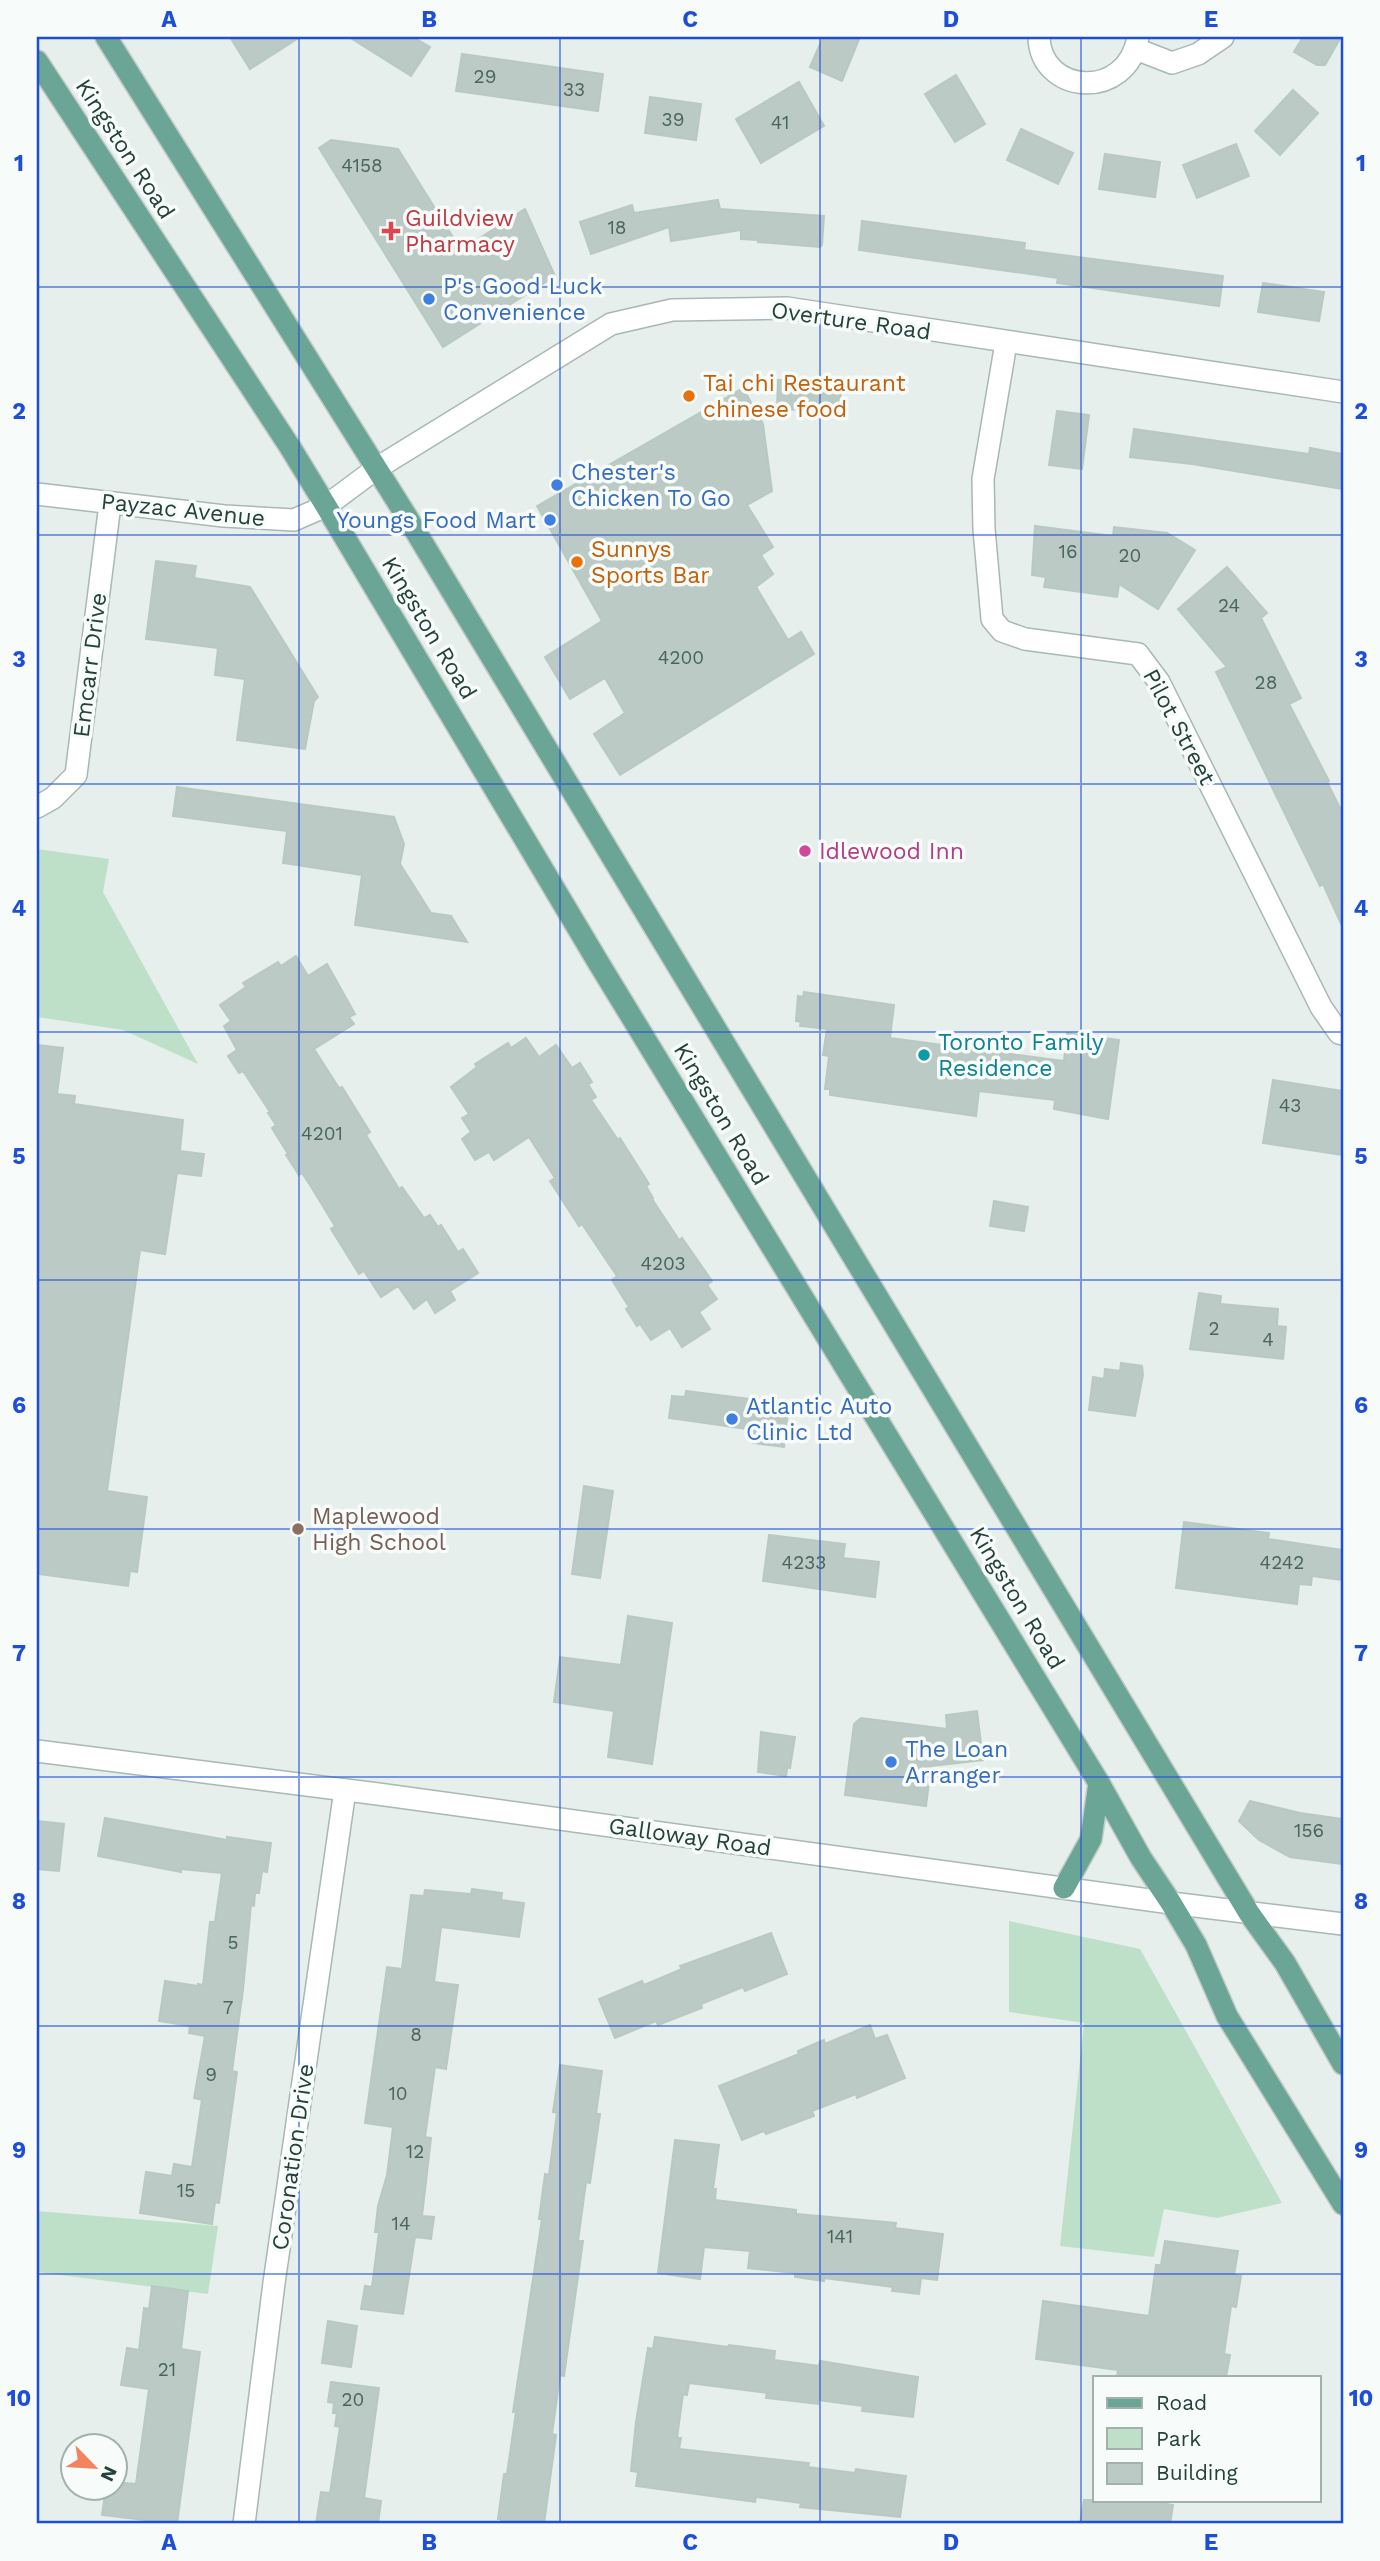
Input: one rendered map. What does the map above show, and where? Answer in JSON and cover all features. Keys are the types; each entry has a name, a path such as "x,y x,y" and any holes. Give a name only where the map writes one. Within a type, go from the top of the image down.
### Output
{"main road":[{"name":"Kingston Road","path":"106,37 341,415 377,468 1250,1913 1285,1963 1343,2064"},
{"name":"Kingston Road","path":"37,61 326,506 598,962 1099,1783 1141,1858 1171,1903 1196,1945 1227,2016 1343,2204"},
{"path":"1064,1888 1091,1839 1099,1783"}],"street":[{"path":"1039,37 1045,58 1055,71 1069,80 1084,83 1101,82 1116,75 1128,64 1137,43 1172,63 1198,54 1223,37"},
{"name":"Overture Road","path":"326,506 377,468 611,324 672,310 787,308 1343,392"},
{"name":"Pilot Street","path":"1006,342 984,479 984,529 992,619 1002,631 1025,639 1138,654 1159,682 1321,1007 1339,1033 1343,1034"},
{"name":"Payzac Avenue","path":"37,494 224,516 293,520 326,506"},
{"name":"Emcarr Drive","path":"37,807 53,797 76,775 110,504"},
{"name":"Galloway Road","path":"37,1751 1343,1924"},
{"name":"Coronation Drive","path":"244,2524 274,2283 345,1790"}],"green space":[{"path":"37,849 109,859 103,892 198,1064 123,1030 37,1017"},
{"path":"1009,1921 1140,1949 1282,2203 1217,2218 1164,2209 1154,2257 1060,2246 1084,2023 1009,2012"},
{"path":"37,2211 218,2226 208,2294 37,2272"}],"building":[{"path":"230,37 300,37 250,69"},
{"path":"349,37 413,37 430,47 411,76"},
{"path":"823,37 860,37 842,81 810,67"},
{"path":"1303,37 1341,37 1325,65 1317,65 1294,52"},
{"path":"462,54 603,74 598,111 456,91"},
{"path":"956,75 985,124 955,142 925,94"},
{"path":"799,82 824,126 761,163 736,119"},
{"path":"1293,90 1318,113 1280,155 1255,131"},
{"path":"650,97 701,104 696,140 645,133"},
{"path":"1021,129 1073,153 1058,184 1007,160"},
{"path":"331,140 398,149 461,250 525,209 555,276 443,347 319,148"},
{"path":"1236,144 1249,176 1197,198 1183,165"},
{"path":"1105,154 1160,162 1155,197 1099,189"},
{"path":"718,200 720,209 824,216 822,245 820,247 741,239 741,230 671,241 669,227 591,254 580,222 632,205 634,213"},
{"path":"862,221 1025,243 1024,250 1223,276 1219,306 1057,283 1058,278 859,250"},
{"path":"1263,283 1324,292 1319,321 1258,312"},
{"path":"778,380 841,382 840,411 777,409"},
{"path":"743,388 763,424 772,491 747,505 773,547 761,555 773,574 756,587 788,640 801,632 814,654 620,775 594,734 625,713 605,678 570,699 545,657 602,621 537,506"},
{"path":"1057,411 1089,415 1082,469 1049,465"},
{"path":"1134,429 1309,454 1310,448 1343,454 1343,489 1192,464 1130,457"},
{"path":"1035,526 1113,536 1114,527 1167,533 1195,550 1158,609 1119,584 1117,597 1044,587 1046,577 1032,575"},
{"path":"156,561 196,566 194,578 250,587 318,697 314,701 305,749 237,740 245,679 215,675 218,648 146,639"},
{"path":"1227,567 1267,613 1261,618 1301,698 1289,704 1343,814 1343,928 1216,672 1227,667 1178,609"},
{"path":"177,787 394,817 404,844 400,864 431,913 451,916 467,942 355,925 362,875 283,863 287,831 173,816"},
{"path":"296,956 308,976 327,964 355,1014 349,1017 354,1024 314,1049 370,1132 366,1135 399,1189 402,1187 424,1218 430,1215 438,1227 441,1225 458,1252 463,1249 478,1273 450,1291 455,1300 435,1313 427,1299 414,1309 398,1286 381,1297 364,1271 359,1274 331,1229 335,1226 310,1185 302,1173 299,1175 286,1155 288,1154 272,1128 276,1125 268,1113 270,1112 243,1071 239,1073 228,1056 237,1050 224,1026 231,1021 220,1005 246,987 243,983 278,962 281,966"},
{"name":"Toronto Family Residence","path":"804,992 894,1005 890,1038 1064,1061 1067,1033 1119,1040 1108,1119 1054,1109 1055,1100 979,1091 976,1116 830,1095 830,1089 825,1089 829,1056 823,1055 827,1029 800,1026 801,1022 796,1021 798,996 803,997"},
{"path":"526,1038 539,1057 556,1045 572,1068 580,1063 592,1082 588,1084 596,1097 591,1100 618,1140 620,1138 649,1184 646,1186 652,1199 679,1240 682,1238 712,1281 707,1285 717,1299 699,1312 710,1329 682,1347 670,1328 651,1340 640,1324 637,1326 612,1280 617,1276 582,1224 579,1226 550,1181 555,1178 529,1137 494,1160 489,1152 475,1160 462,1139 471,1132 462,1118 469,1114 451,1087 477,1067 475,1064 508,1043 511,1048"},
{"path":"37,1045 63,1048 57,1094 75,1096 74,1104 183,1120 180,1151 204,1154 201,1176 177,1173 165,1254 140,1250 107,1491 147,1497 137,1572 130,1571 128,1586 38,1574"},
{"path":"1273,1080 1343,1091 1343,1155 1263,1143"},
{"path":"994,1201 1028,1207 1024,1231 990,1226"},
{"path":"1199,1293 1221,1296 1220,1304 1278,1309 1277,1326 1286,1327 1283,1359 1190,1349"},
{"path":"1121,1363 1142,1366 1143,1375 1135,1416 1089,1410 1093,1377 1104,1379 1105,1369 1120,1371"},
{"name":"Atlantic Auto Clinic Ltd","path":"686,1391 789,1404 784,1447 753,1443 754,1430 669,1418 672,1396 685,1397"},
{"path":"584,1486 613,1491 600,1578 572,1574"},
{"path":"1184,1522 1269,1533 1268,1539 1343,1550 1343,1580 1312,1576 1311,1585 1299,1584 1297,1604 1176,1588"},
{"path":"769,1535 845,1544 843,1558 879,1562 875,1597 763,1581"},
{"path":"628,1616 672,1623 652,1764 608,1757 614,1711 554,1702 560,1657 621,1665"},
{"name":"The Loan Arranger","path":"977,1711 983,1760 931,1766 926,1806 845,1795 854,1724 861,1718 947,1729 946,1715"},
{"path":"761,1732 795,1737 786,1776 758,1772"},
{"path":"1250,1801 1300,1813 1343,1819 1343,1864 1290,1857 1259,1840 1239,1821"},
{"path":"105,1818 227,1840 227,1837 271,1843 267,1872 262,1871 259,1893 255,1893 254,1906 251,1905 232,2071 237,2072 219,2203 215,2202 212,2224 140,2213 146,2172 172,2176 174,2164 192,2167 202,2100 194,2098 205,2036 189,2033 190,2026 159,2021 165,1981 203,1985 210,1922 215,1922 222,1873 181,1869 181,1872 98,1856"},
{"path":"37,1821 64,1824 59,1871 37,1869"},
{"path":"472,1889 502,1893 501,1900 524,1903 519,1937 441,1927 434,1982 458,1985 446,2069 435,2067 425,2137 431,2138 422,2216 434,2217 431,2239 415,2237 403,2314 361,2309 365,2286 372,2287 379,2232 375,2232 378,2206 387,2175 393,2127 365,2123 387,1967 402,1969 411,1895 424,1896 425,1890 471,1894"},
{"path":"771,1933 787,1974 745,1991 743,1987 701,2004 702,2008 658,2025 656,2021 615,2038 599,1999 642,1981 644,1985 682,1969 680,1966"},
{"path":"870,2025 875,2039 887,2035 905,2078 857,2098 856,2094 812,2111 814,2116 742,2140 719,2086 799,2054 798,2051 824,2040 825,2044"},
{"path":"560,2065 602,2071 596,2114 600,2114 590,2183 586,2182 578,2241 583,2241 564,2376 560,2375 552,2434 556,2435 544,2524 501,2524 501,2519 498,2519 516,2412 513,2412 542,2219 539,2219 545,2174 549,2175 557,2113 553,2112"},
{"path":"675,2140 719,2145 713,2189 716,2189 715,2200 796,2210 796,2214 896,2223 895,2228 943,2234 937,2280 921,2278 919,2294 892,2291 893,2287 824,2278 824,2281 795,2277 795,2273 748,2268 750,2251 704,2247 700,2279 658,2273"},
{"path":"1165,2241 1238,2251 1234,2275 1241,2276 1236,2307 1231,2306 1224,2354 1230,2355 1226,2376 1117,2376 1118,2370 1036,2359 1043,2301 1149,2316 1156,2265 1161,2265"},
{"path":"152,2286 188,2291 181,2349 200,2352 177,2524 102,2515 104,2502 130,2502 130,2483 136,2484 149,2389 121,2385 127,2348 139,2350 144,2308 149,2309"},
{"path":"328,2321 357,2326 351,2367 322,2363"},
{"path":"655,2337 775,2351 774,2360 819,2366 820,2361 918,2377 913,2417 862,2411 863,2406 818,2400 818,2404 766,2398 767,2393 689,2383 687,2395 683,2394 677,2438 681,2438 679,2449 809,2463 808,2467 855,2473 856,2469 906,2476 900,2517 800,2507 801,2503 756,2497 755,2502 636,2486 638,2472 631,2471 636,2422 648,2348 653,2349"},
{"path":"331,2382 379,2388 364,2498 381,2501 378,2524 316,2524 321,2492 330,2493 340,2427 335,2426 337,2413 333,2413 334,2403 328,2402"},
{"path":"1084,2500 1168,2502 1173,2505 1170,2524 1080,2524"}],"place":[{"name":"Guildview Pharmacy","path":"391,231"},
{"name":"P's Good Luck Convenience","path":"429,299"},
{"name":"Tai chi Restaurant chinese food","path":"689,396"},
{"name":"Chester's Chicken To Go","path":"557,485"},
{"name":"Youngs Food Mart","path":"550,520"},
{"name":"Sunnys Sports Bar","path":"577,562"},
{"name":"Idlewood Inn","path":"805,851"},
{"name":"Toronto Family Residence","path":"924,1055"},
{"name":"Atlantic Auto Clinic Ltd","path":"732,1419"},
{"name":"Maplewood High School","path":"298,1529"},
{"name":"The Loan Arranger","path":"891,1762"}]}
